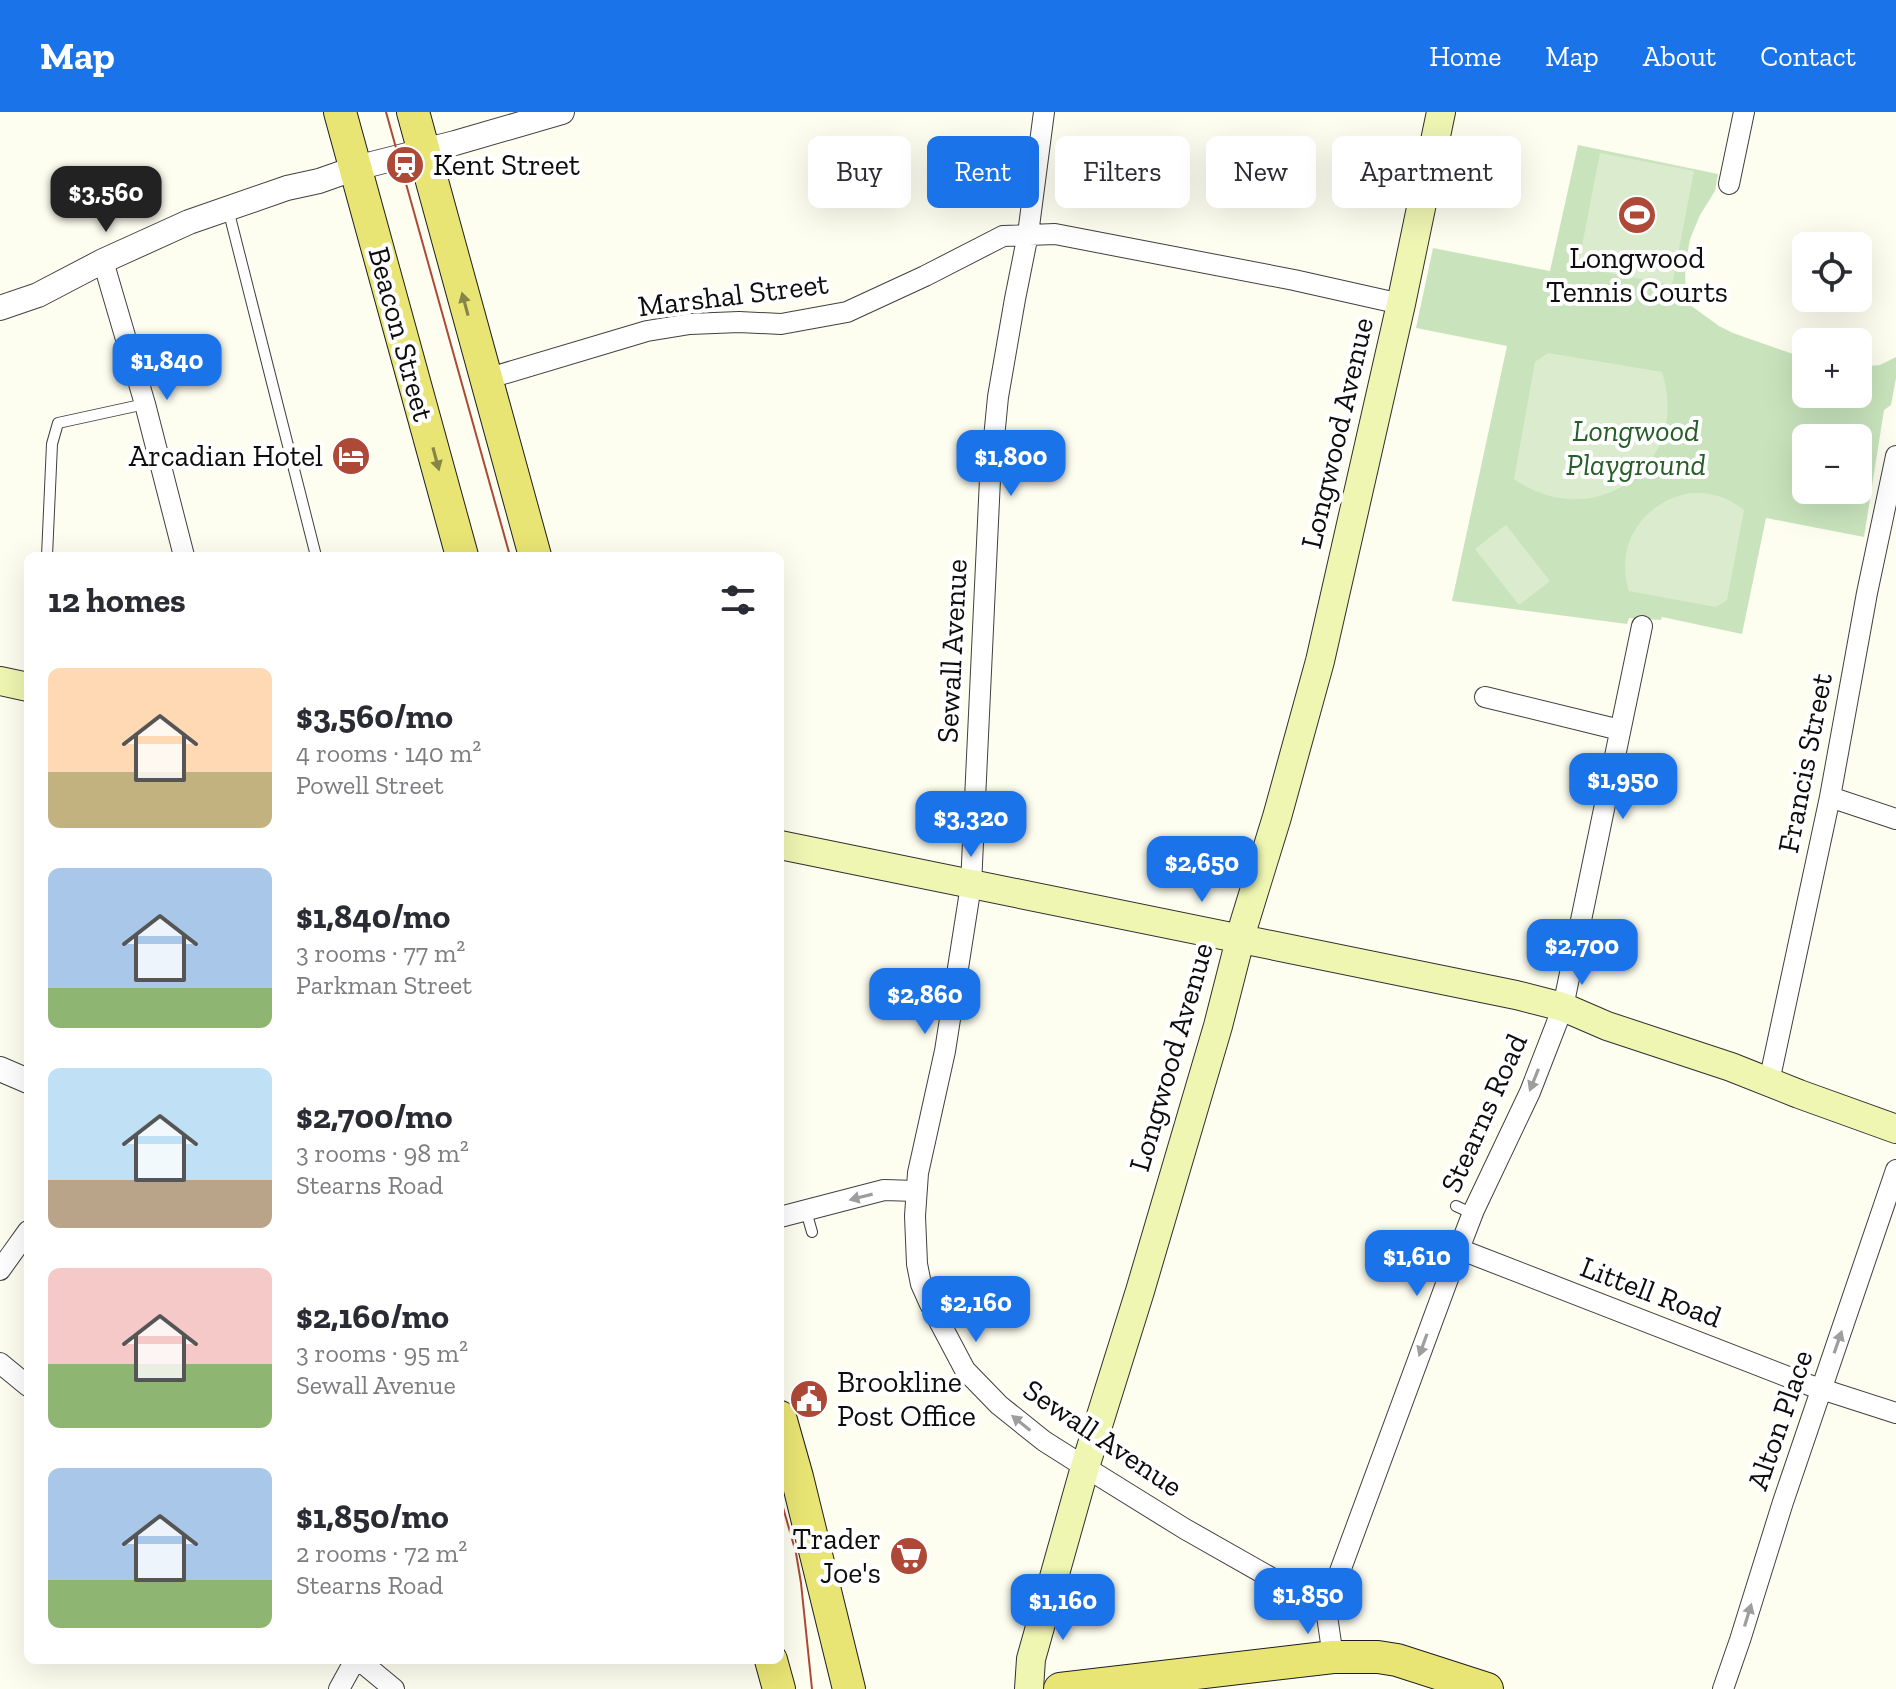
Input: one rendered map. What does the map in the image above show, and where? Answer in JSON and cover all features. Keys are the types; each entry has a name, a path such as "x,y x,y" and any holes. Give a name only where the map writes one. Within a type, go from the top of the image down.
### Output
{"main road":[{"name":"Beacon Street","path":"340,112 461,552"},
{"path":"413,112 534,552"},
{"name":"Longwood Avenue","path":"1029,1689 1031,1659 1085,1467 1218,1026 1240,938 1320,661 1441,112"},
{"path":"0,681 24,686"},
{"path":"784,846 1516,995 1563,1007 1607,1026 1731,1067 1896,1129"},
{"path":"784,1447 849,1689"},
{"path":"1060,1689 1168,1683 1333,1657 1378,1657 1397,1660 1487,1689"},
{"path":"772,1664 779,1689"}],"street":[{"path":"0,308 38,295 103,261 228,208 356,168 562,112"},
{"name":"Sewall Avenue","path":"1044,112 1028,234 998,397 990,479 971,885 945,1051 921,1154 916,1191 915,1242 921,1284 965,1370 999,1405 1044,1441 1085,1467 1185,1529 1326,1609"},
{"path":"1729,184 1744,112"},
{"name":"Marshal Street","path":"486,379 647,331 690,324 781,324 847,312 1003,236 1055,234 1401,304"},
{"path":"103,261 145,404 183,552"},
{"name":"Francis Street","path":"1769,1082 1830,797 1867,593 1888,534 1896,456"},
{"name":"Stearns Road","path":"1333,1657 1326,1609 1459,1249 1464,1210 1530,1092 1563,1007 1642,626"},
{"path":"1485,697 1620,730"},
{"path":"1830,797 1896,819"},
{"path":"0,1069 24,1079"},
{"name":"Alton Place","path":"1723,1689 1896,1170"},
{"path":"784,1216 884,1190 916,1191"},
{"path":"0,1270 24,1237"},
{"name":"Littell Road","path":"1459,1249 1809,1385 1896,1413"},
{"path":"0,1363 24,1383"},
{"path":"339,1689 355,1664"},
{"path":"362,1664 394,1689"}],"lane":[{"path":"228,208 315,552"},
{"path":"47,552 52,444 58,423 145,404"},
{"path":"806,1211 812,1232"}],"green space":[{"name":"Longwood Playground","path":"1578,145 1718,174 1715,191 1690,239 1685,267 1686,302 1733,333 1792,354 1792,408 1872,408 1872,366 1896,357 1891,405 1884,410 1872,486 1872,424 1792,424 1792,504 1869,504 1864,537 1766,518 1742,634 1662,617 1661,620 1629,618 1627,624 1452,601 1507,346 1416,328 1433,248 1550,271"},
{"name":"Longwood Tennis Courts","path":"1600,153 1694,171 1672,285 1578,267"},
{"path":"1548,353 1662,372 1668,406 1663,436 1649,462 1629,482 1604,495 1575,499 1545,494 1514,479 1535,362"},
{"path":"1691,493 1719,496 1744,510 1727,600 1716,607 1629,591 1625,574 1630,541 1637,527 1659,505"},
{"path":"1506,525 1550,581 1519,605 1475,549"}],"tram line":[{"path":"386,112 509,552"},
{"path":"784,1511 801,1583 812,1689"}],"place":[{"name":"Kent Street","path":"405,165"},
{"name":"Longwood Tennis Courts","path":"1637,215"},
{"name":"Arcadian Hotel","path":"351,456"},
{"name":"Brookline Post Office","path":"809,1399"},
{"name":"Trader Joe's","path":"909,1556"}]}
